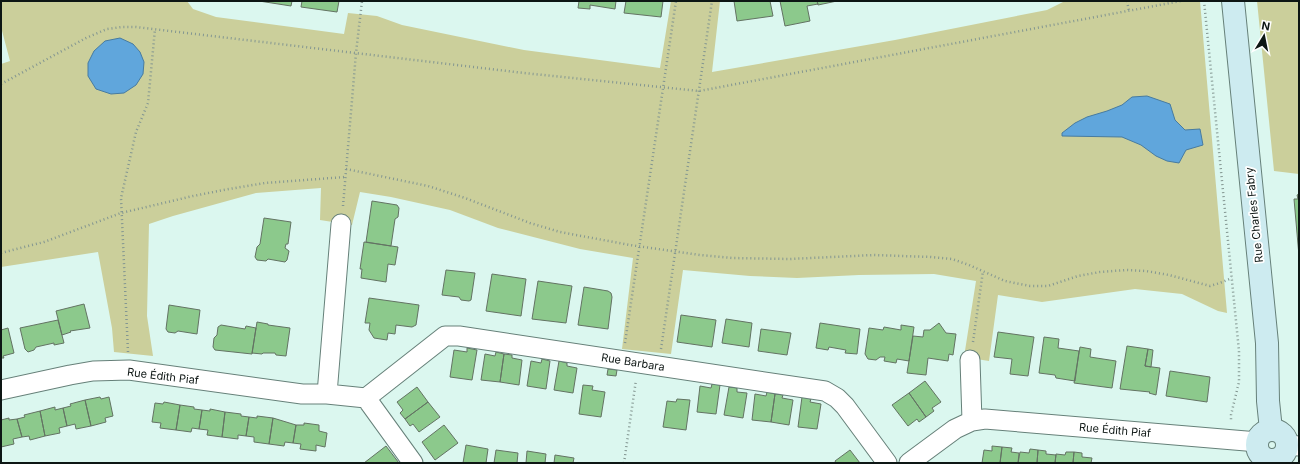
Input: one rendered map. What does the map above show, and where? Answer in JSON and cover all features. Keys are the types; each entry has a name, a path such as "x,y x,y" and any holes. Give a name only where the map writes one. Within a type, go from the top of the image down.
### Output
{"street":[{"name":"Rue Charles Fabry","path":"1233,1 1267,342 1268,401 1264,436"},
{"path":"326,394 341,224"},
{"name":"Rue Barbara","path":"366,398 445,336 458,336 825,391 837,398 845,406 886,463"},
{"path":"970,360 972,421"},
{"name":"Rue Édith Piaf","path":"1,390 70,374 93,371 129,370 302,394 326,394 366,398"},
{"path":"366,398 413,463"},
{"name":"Rue Édith Piaf","path":"909,463 955,428 972,421 985,418 1232,440 1264,436"},
{"path":"1264,436 1258,449 1262,456 1269,459 1284,453"}],"path":[{"path":"341,224 362,1"},
{"path":"624,463 639,246 676,1"},
{"path":"658,366 700,91 712,1"},
{"path":"1127,1 1129,11"},
{"path":"1,84 86,38 107,29 122,26 700,91 1181,1"},
{"path":"1204,1 1240,371 1237,393 1231,415 1232,440"},
{"path":"129,370 121,198 136,132 148,103 155,29"},
{"path":"346,169 428,186 560,232 706,256 790,259 874,255 931,257 952,259 1005,281 1030,286 1048,286 1078,276 1100,272 1126,270 1146,271 1169,275 1210,286 1220,284 1232,278"},
{"path":"1,253 44,242 121,213 229,188 345,178"},
{"path":"970,360 983,271"}],"green space":[{"path":"1,1 187,1 193,9 216,17 344,34 348,13 377,16 402,25 524,50 660,68 671,1 720,1 712,72 895,40 1047,10 1065,1 1200,1 1227,313 1218,311 1182,294 1135,289 1042,302 998,295 989,361 964,357 976,281 934,274 797,278 750,276 683,270 671,354 622,349 633,258 580,249 498,228 450,210 360,192 352,225 320,220 321,188 256,193 149,224 147,316 153,356 114,352 112,328 98,252 1,267 1,64 10,61 1,27"},
{"path":"1257,1 1299,1 1299,174 1274,171"}],"water":[{"path":"120,38 133,44 140,52 144,62 143,74 136,85 124,93 111,94 96,89 88,76 88,63 94,51 105,41"},
{"path":"1147,96 1170,104 1175,120 1185,130 1200,129 1203,145 1186,150 1179,163 1167,161 1156,156 1141,145 1122,137 1062,136 1062,133 1075,123 1087,117 1122,105 1132,97"}],"building":[{"path":"259,1 292,1 291,6"},
{"path":"302,1 339,1 337,12 301,7"},
{"path":"579,1 616,1 615,9 590,5 590,9 578,8"},
{"path":"626,1 663,1 661,17 624,13"},
{"path":"734,1 770,1 773,16 737,21"},
{"path":"780,1 817,1 818,4 807,6 810,21 785,26"},
{"path":"817,1 837,1 818,5"},
{"path":"1299,194 1299,256 1294,199 1298,199 1297,195"},
{"path":"372,201 397,205 399,208 398,217 395,219 391,246 366,242"},
{"path":"264,218 291,222 288,244 286,244 285,248 289,251 285,262 268,259 266,261 257,260 255,257 257,247 260,244"},
{"path":"364,242 398,247 395,265 388,264 386,282 361,278 362,269 360,269"},
{"path":"446,270 475,273 471,300 461,300 459,297 442,295"},
{"path":"492,274 526,279 521,316 486,311"},
{"path":"538,281 572,286 566,323 532,319"},
{"path":"584,287 608,291 611,293 612,297 608,329 578,325"},
{"path":"369,298 419,305 416,325 412,327 396,325 395,334 388,333 387,340 374,338 369,330 370,323 365,323"},
{"path":"84,304 90,328 70,331 71,332 62,335 56,311"},
{"path":"169,305 200,310 197,334 178,331 175,333 168,332 166,329"},
{"path":"681,315 716,320 712,347 677,342"},
{"path":"726,319 752,323 749,347 722,343"},
{"path":"58,320 64,343 54,345 54,343 36,347 34,350 28,352 25,349 20,328"},
{"path":"257,322 290,328 286,356 276,355 275,353 252,353"},
{"path":"820,323 860,329 857,354 845,353 846,350 829,347 828,350 816,348"},
{"path":"939,323 946,333 956,334 953,355 949,354 948,361 928,358 926,375 907,373 913,336 923,337 924,330 930,330"},
{"path":"221,325 245,329 246,326 256,328 252,354 215,350 213,347 214,338 217,335 218,327"},
{"path":"901,325 914,327 909,361 897,359 896,363 884,361 885,357 880,357 876,360 868,359 865,354 869,328 883,330 884,327 901,330"},
{"path":"8,328 14,353 1,358 1,330"},
{"path":"761,329 791,333 787,355 758,351"},
{"path":"998,332 1034,337 1028,376 1010,374 1012,359 994,357"},
{"path":"1044,337 1059,339 1058,348 1079,351 1075,381 1056,378 1055,375 1039,373"},
{"path":"1127,346 1148,349 1145,366 1160,368 1156,395 1149,393 1150,392 1120,389"},
{"path":"1080,347 1091,349 1090,357 1116,361 1112,388 1074,383"},
{"path":"467,348 477,350 472,380 450,377 454,350 467,352"},
{"path":"1148,349 1153,350 1151,367 1145,366"},
{"path":"496,352 504,354 500,382 481,380 485,354 495,356"},
{"path":"504,354 512,355 512,358 522,360 519,385 500,382"},
{"path":"542,359 550,361 546,389 527,386 531,361 541,363"},
{"path":"559,361 567,363 567,366 577,368 573,393 554,390"},
{"path":"608,369 617,370 616,376 607,375"},
{"path":"1170,371 1210,377 1207,402 1166,396"},
{"path":"925,381 941,402 932,408 934,411 926,417 909,393"},
{"path":"712,384 720,385 716,414 697,412 700,386 711,388"},
{"path":"583,385 593,386 592,390 605,392 601,417 579,414"},
{"path":"417,387 428,402 405,419 400,413 403,410 397,402"},
{"path":"729,387 737,388 737,392 747,393 743,418 724,415"},
{"path":"767,392 775,394 771,422 752,420 755,394 766,396"},
{"path":"909,393 926,417 919,422 917,419 908,426 892,405"},
{"path":"775,394 783,395 782,398 793,400 789,425 771,422"},
{"path":"100,397 101,399 109,397 113,416 105,418 106,422 91,426 85,400"},
{"path":"802,397 811,399 810,402 821,404 817,429 798,427"},
{"path":"677,399 690,400 686,430 663,427 667,401 676,402"},
{"path":"85,400 91,426 76,429 75,424 67,426 63,408 71,406 70,404"},
{"path":"164,402 180,405 176,430 160,428 161,423 152,422 155,403 163,404"},
{"path":"428,402 440,417 419,432 413,424 410,426 405,419"},
{"path":"180,405 202,410 199,429 192,428 191,432 176,430"},
{"path":"55,407 55,410 63,408 67,426 59,428 60,433 45,436 40,411"},
{"path":"210,409 225,412 222,437 207,435 208,430 199,429 202,410 210,411"},
{"path":"40,411 45,436 30,440 29,436 22,437 17,419 25,417 24,415"},
{"path":"225,412 241,414 241,416 249,417 246,436 238,435 238,439 222,437"},
{"path":"257,416 273,418 269,444 254,442 254,437 246,436 249,417 257,418"},
{"path":"9,418 9,420 17,419 22,437 13,439 14,444 1,447 1,420"},
{"path":"273,418 296,425 293,443 285,442 284,446 269,444"},
{"path":"304,423 319,425 319,431 327,433 325,447 316,445 316,451 300,449 301,444 293,443 296,425 304,425"},
{"path":"444,425 458,443 435,460 422,442"},
{"path":"466,445 488,449 486,463 463,463"},
{"path":"386,446 399,463 364,463"},
{"path":"992,446 1002,447 1000,463 982,463 984,450 992,451"},
{"path":"1002,447 1012,448 1011,452 1019,453 1018,463 1000,463"},
{"path":"1030,449 1038,450 1037,463 1018,463 1020,452 1029,453"},
{"path":"496,450 518,453 517,463 494,463"},
{"path":"850,450 860,463 836,463 835,461"},
{"path":"1038,450 1046,451 1046,454 1056,455 1055,463 1037,463"},
{"path":"527,451 546,454 545,463 526,463"},
{"path":"1066,452 1074,452 1073,463 1055,463 1056,454 1065,455"},
{"path":"1074,452 1082,453 1082,457 1092,458 1091,463 1073,463"},
{"path":"555,455 574,458 573,463 554,463"}]}
